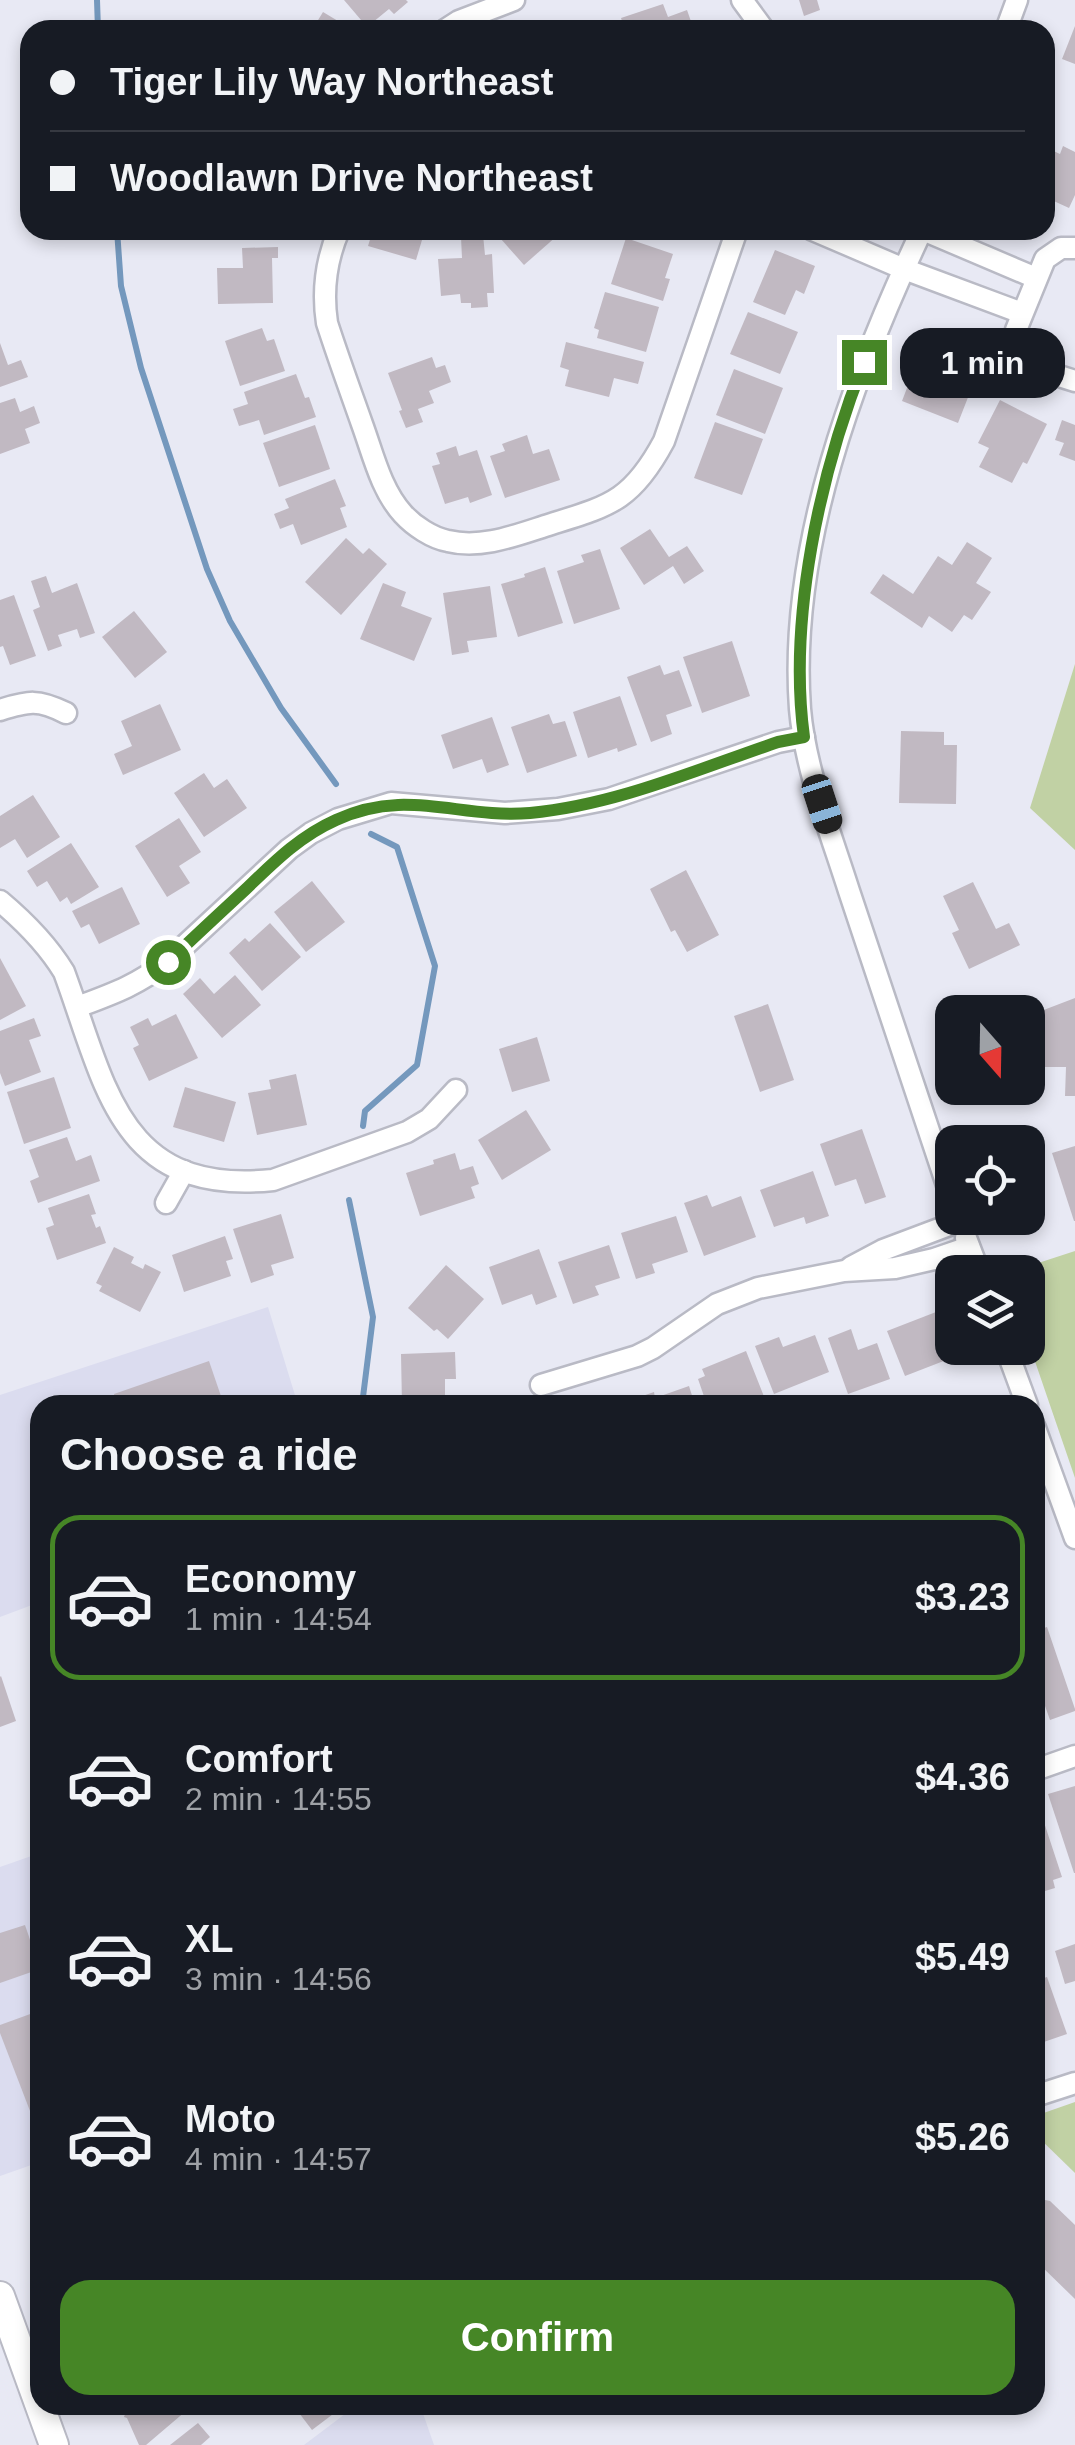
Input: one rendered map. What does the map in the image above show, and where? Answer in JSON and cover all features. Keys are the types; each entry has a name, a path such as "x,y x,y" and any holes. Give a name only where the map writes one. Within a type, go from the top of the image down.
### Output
{"main road":[{"path":"0,2296 30,2379"},
{"path":"43,2415 54,2445"}],"street":[{"path":"462,20 514,0"},
{"path":"336,240 324,282 327,323 380,474 404,516 424,531 446,541 474,544 594,511 618,500 636,484 664,442 734,240"},
{"path":"836,240 1022,313"},
{"path":"918,240 854,388 815,533 802,604 798,666 804,737 833,840 935,1150"},
{"path":"947,240 1036,278"},
{"path":"1075,248 1060,248 1044,259 1016,330 1016,346 1023,359 1036,369 1075,381"},
{"path":"0,710 27,702 46,703 66,713"},
{"path":"77,1007 148,978 288,849 338,819 390,804 505,814 558,809 609,799 778,742 804,737"},
{"path":"0,901 36,934 64,972 107,1093 122,1121 145,1149 184,1171 227,1181 273,1180 406,1132 429,1119 456,1090"},
{"path":"166,1203 184,1171"},
{"path":"844,1270 935,1229"},
{"path":"965,1235 973,1255"},
{"path":"541,1386 637,1356 717,1304 758,1288 844,1270 895,1268 970,1247"},
{"path":"1012,1365 1022,1395"},
{"path":"1045,1456 1075,1538"},
{"path":"1045,1766 1075,1756"},
{"path":"1045,2093 1075,2083"}],"shaded area":[{"path":"268,1307 295,1395 30,1395 30,1606 0,1617 0,1395"},
{"path":"30,1856 30,2166 0,2176 0,1867"},
{"path":"344,2415 424,2415 434,2445 304,2445"}],"green space":[{"path":"1075,664 1075,850 1030,808"},
{"path":"1075,1251 1075,1478 1036,1365 1045,1365 1045,1261"},
{"path":"1075,2102 1075,2173 1045,2144 1045,2112"}],"building":[{"path":"344,0 408,2 394,14 389,9 376,20 361,20"},
{"path":"799,0 817,0 820,10 804,16"},
{"path":"663,4 668,17 687,10 690,20 622,20"},
{"path":"323,12 336,20 318,20"},
{"path":"1075,26 1075,64 1062,59"},
{"path":"1063,146 1075,152 1075,195 1069,208 1055,202 1055,152 1060,154"},
{"path":"370,240 422,240 416,260 368,246"},
{"path":"461,240 484,240 485,255 492,254 494,293 487,293 488,307 471,308 471,303 461,303 460,294 441,296 438,259 462,258"},
{"path":"502,240 552,240 524,265"},
{"path":"625,240 673,254 663,301 611,284"},
{"path":"278,247 278,258 272,258 273,303 218,304 217,268 243,268 242,248"},
{"path":"775,250 815,266 804,294 796,290 785,315 753,302"},
{"path":"605,292 659,307 646,352 597,338 599,330 594,328"},
{"path":"748,312 798,332 780,374 730,354"},
{"path":"262,328 267,341 274,339 285,371 240,386 225,341"},
{"path":"930,328 950,335 936,371 974,382 958,423 902,401"},
{"path":"566,342 644,362 638,384 614,378 609,397 565,386 569,370 560,367"},
{"path":"0,343 8,365 21,360 28,377 0,387"},
{"path":"432,357 436,368 445,365 451,382 429,391 434,403 418,409 423,422 406,428 388,373"},
{"path":"734,369 783,388 765,434 716,415"},
{"path":"296,374 316,417 264,435 259,420 239,426 233,409 248,404 244,392"},
{"path":"15,398 20,412 34,406 40,423 25,429 30,443 0,454 0,403"},
{"path":"1000,400 1047,424 1027,464 1023,462 1012,483 979,467 989,448 978,443"},
{"path":"1062,420 1075,425 1075,461 1059,455 1064,443 1055,440"},
{"path":"715,422 763,439 742,495 694,478"},
{"path":"315,425 330,469 279,487 263,443"},
{"path":"527,435 533,454 549,449 560,480 505,498 490,456 505,451 502,444"},
{"path":"456,446 459,456 477,450 492,495 470,503 468,497 445,504 432,466 440,464 436,453"},
{"path":"335,479 346,506 340,508 347,527 301,545 293,524 280,529 274,514 289,508 285,499"},
{"path":"650,529 669,557 687,546 704,571 684,584 673,566 644,585 620,548"},
{"path":"346,538 363,554 369,548 387,564 341,615 305,582"},
{"path":"967,542 992,558 976,583 991,592 972,620 964,615 952,632 929,616 922,628 870,593 883,574 913,594 938,556 952,565"},
{"path":"600,549 620,609 574,624 557,571 584,562 581,555"},
{"path":"545,567 563,623 518,637 501,584"},
{"path":"46,576 52,593 77,583 95,633 80,638 77,629 58,635 62,646 48,651 33,610 40,607 31,581"},
{"path":"383,583 406,592 401,606 432,618 414,661 360,639"},
{"path":"490,586 497,637 467,641 469,652 452,655 443,593"},
{"path":"14,595 36,656 10,665 3,646 0,647 0,600"},
{"path":"134,611 167,652 135,678 102,637"},
{"path":"732,641 750,696 702,713 683,657"},
{"path":"660,665 664,675 679,670 692,706 666,715 672,734 651,742 627,677"},
{"path":"620,696 637,745 588,758 573,712"},
{"path":"160,704 181,750 123,775 114,754 132,746 121,721"},
{"path":"549,714 553,724 565,721 577,756 527,773 511,727"},
{"path":"492,717 509,765 487,773 482,759 453,769 441,735"},
{"path":"901,731 944,732 944,745 957,745 956,804 899,803"},
{"path":"204,773 214,788 227,779 247,808 204,837 174,793"},
{"path":"33,795 60,837 27,858 15,839 0,848 0,816"},
{"path":"179,818 201,852 179,866 190,883 167,897 135,846"},
{"path":"71,843 99,887 71,904 67,897 60,902 47,881 37,887 27,871"},
{"path":"686,870 719,935 687,952 675,930 671,932 650,889"},
{"path":"312,881 345,922 306,952 274,912"},
{"path":"973,882 996,929 1009,923 1020,945 969,969 952,933 959,930 943,896"},
{"path":"122,887 140,924 99,944 89,924 81,928 72,911"},
{"path":"270,923 301,957 262,991 229,953"},
{"path":"0,958 26,1006 0,1020"},
{"path":"235,975 261,1005 222,1038 183,994 200,978 214,994"},
{"path":"1075,998 1075,1096 1065,1096 1066,1067 1045,1067 1045,1009"},
{"path":"768,1004 794,1080 760,1092 734,1016"},
{"path":"176,1014 198,1058 149,1081 133,1048 139,1045 130,1027 148,1018 152,1026"},
{"path":"34,1018 41,1036 29,1040 41,1072 5,1086 0,1073 0,1031"},
{"path":"537,1037 550,1081 512,1092 499,1049"},
{"path":"296,1074 307,1125 257,1135 248,1093 271,1089 269,1080"},
{"path":"54,1077 71,1128 24,1144 7,1092"},
{"path":"185,1087 236,1102 224,1142 173,1127"},
{"path":"526,1110 551,1150 502,1180 478,1140"},
{"path":"862,1129 886,1197 865,1204 856,1179 835,1186 820,1144"},
{"path":"67,1137 76,1161 91,1155 100,1181 38,1203 30,1181 39,1177 29,1150"},
{"path":"1075,1146 1075,1221 1074,1221 1052,1153"},
{"path":"455,1153 460,1170 473,1166 479,1184 471,1187 475,1198 420,1216 406,1173"},
{"path":"813,1171 829,1216 806,1224 804,1217 774,1227 760,1190"},
{"path":"89,1194 96,1214 91,1215 106,1243 57,1260 46,1228 54,1225 48,1208"},
{"path":"707,1195 712,1207 741,1196 756,1237 704,1256 684,1203"},
{"path":"281,1214 294,1258 271,1265 274,1275 251,1283 233,1229"},
{"path":"676,1216 688,1252 652,1264 655,1273 636,1279 621,1233"},
{"path":"225,1236 233,1259 226,1261 231,1276 184,1292 172,1255"},
{"path":"609,1245 620,1278 595,1286 599,1295 573,1304 558,1262"},
{"path":"114,1247 134,1257 131,1263 143,1269 145,1264 161,1272 140,1312 99,1291 102,1286 96,1283"},
{"path":"539,1249 557,1297 536,1305 532,1294 502,1305 489,1267"},
{"path":"446,1265 484,1299 448,1339 408,1308"},
{"path":"935,1312 935,1364 905,1376 887,1331"},
{"path":"851,1329 858,1350 877,1343 890,1379 848,1394 828,1338"},
{"path":"815,1335 829,1372 774,1394 755,1346 779,1337 783,1347"},
{"path":"746,1351 763,1395 704,1395 698,1379 705,1376 702,1369"},
{"path":"455,1352 456,1379 445,1379 445,1395 402,1395 401,1354"},
{"path":"209,1361 221,1395 114,1395"},
{"path":"689,1386 692,1395 664,1395"},
{"path":"1045,1628 1075,1709 1050,1720 1045,1706"},
{"path":"0,1677 16,1721 0,1727"},
{"path":"1075,1786 1075,1873 1074,1873 1048,1794"},
{"path":"1045,1825 1062,1877 1053,1880 1055,1888 1045,1891"},
{"path":"25,1925 30,1940 30,1972 0,1983 0,1933"},
{"path":"1075,1944 1075,1981 1065,1984 1055,1951"},
{"path":"1045,1978 1067,2034 1045,2042"},
{"path":"30,2014 30,2111 0,2033 0,2025"},
{"path":"1045,2200 1075,2225 1075,2299 1045,2270"},
{"path":"181,2415 146,2445 139,2445 124,2417"},
{"path":"301,2415 332,2415 312,2430"},
{"path":"198,2423 210,2437 201,2445 170,2445"}],"waterway":[{"path":"97,0 98,20"},
{"path":"118,240 121,286 141,368 207,569 230,621 281,708 336,784"},
{"path":"363,1126 365,1111 417,1065 435,966 397,847 371,834"},
{"path":"349,1200 373,1317 363,1395"}],"route":[{"path":"168,962 288,849 311,833 360,811 390,804 505,814 558,809 609,799 778,742 804,737 798,666 802,604 832,461 864,362"}]}
